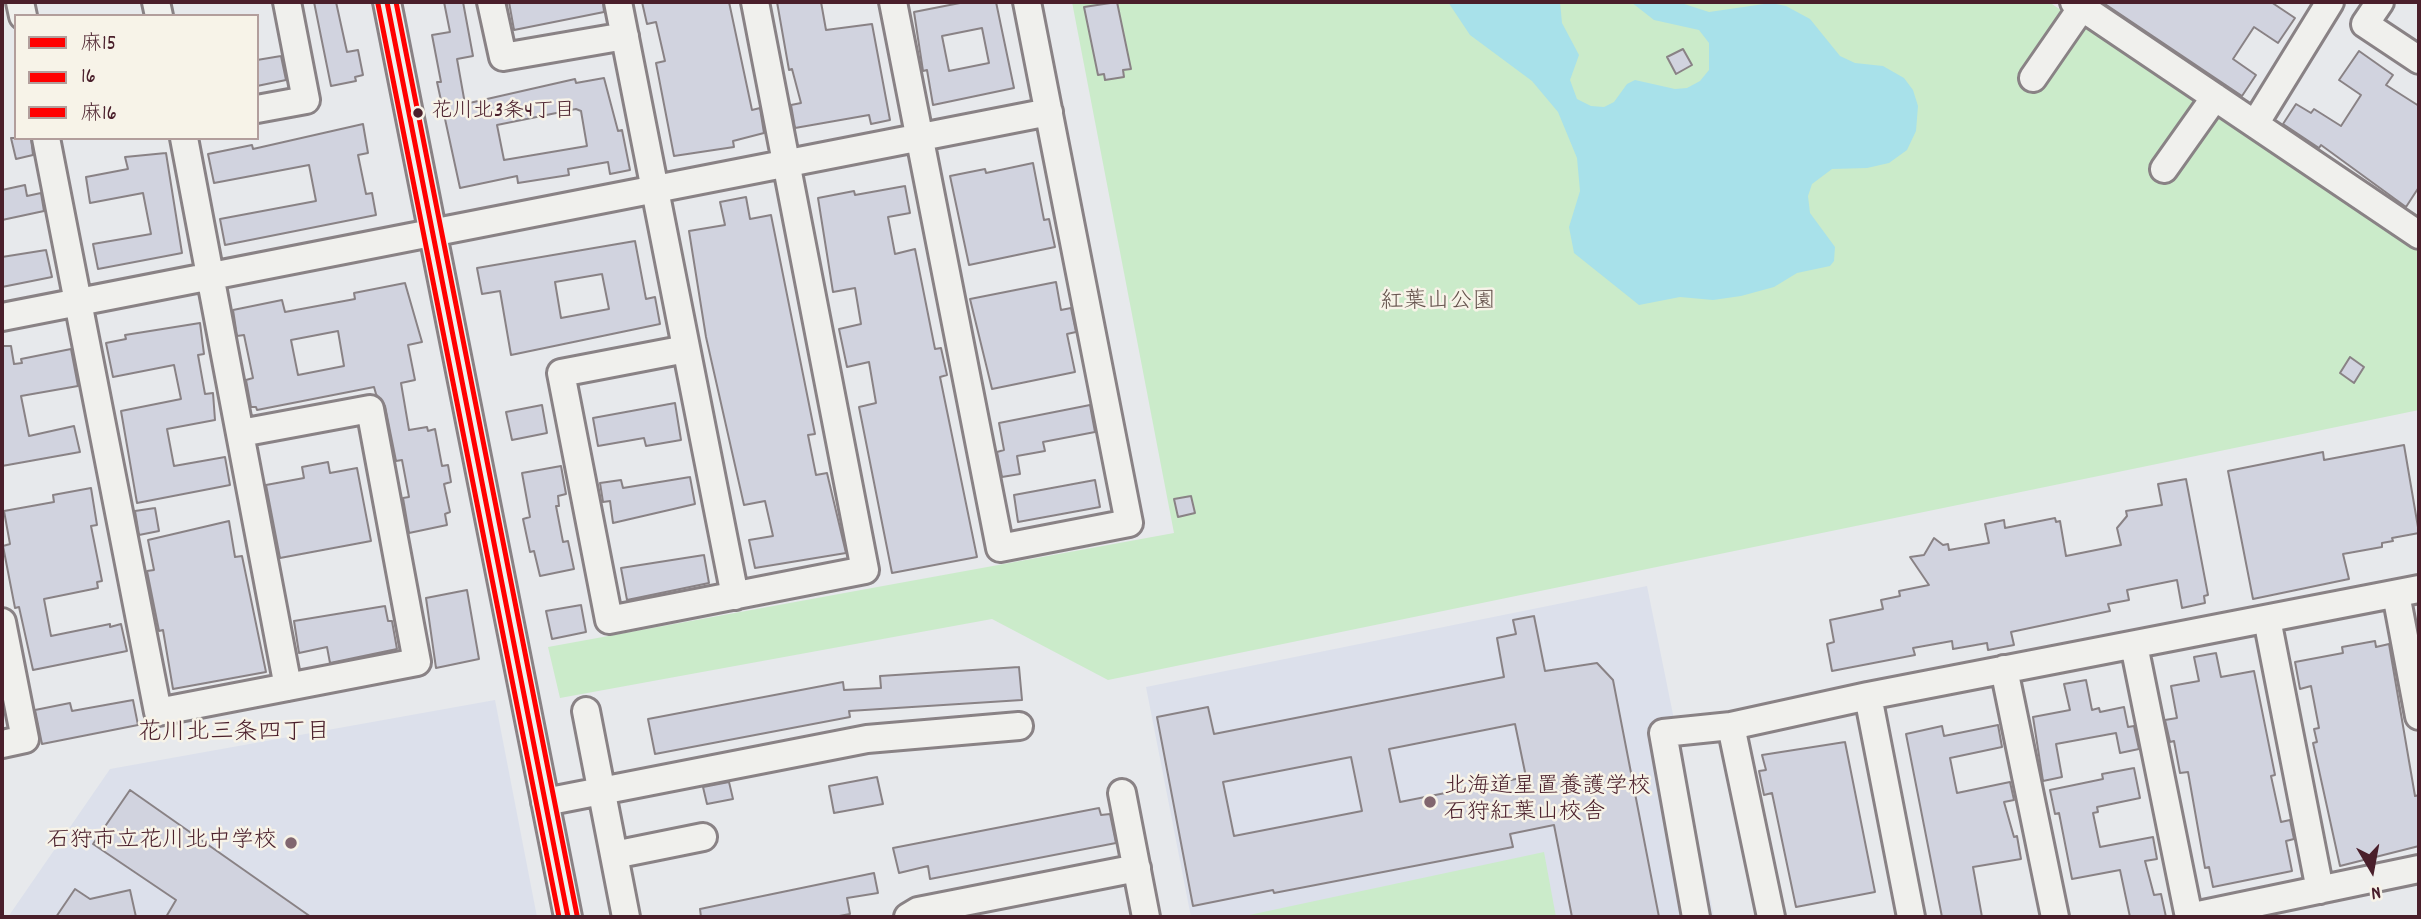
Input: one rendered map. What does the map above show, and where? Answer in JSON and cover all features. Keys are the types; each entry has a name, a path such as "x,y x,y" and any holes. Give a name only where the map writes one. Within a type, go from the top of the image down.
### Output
{"street":[{"path":"259,109 306,100 286,2"},
{"path":"387,2 568,917"},
{"path":"491,2 503,57 625,36"},
{"path":"618,2 735,596"},
{"path":"686,349 561,373 609,620 865,570 755,2"},
{"path":"893,2 1000,548 1129,523 1027,2"},
{"path":"2255,124 2330,2"},
{"path":"2380,2 2365,24 2419,60"},
{"path":"2033,78 2078,5 2419,235"},
{"path":"2164,169 2215,97"},
{"path":"2,317 654,187 1049,112"},
{"path":"46,140 158,712 417,662 370,409 241,433"},
{"path":"184,140 288,687"},
{"path":"1696,917 1663,733 1731,726 1868,696 2407,591 2419,716"},
{"path":"2267,619 2320,890"},
{"path":"2,622 25,739 2,744"},
{"path":"2134,645 2189,917 2419,869"},
{"path":"2004,669 2055,917"},
{"path":"1868,696 1911,917"},
{"path":"586,711 626,917"},
{"path":"545,802 867,739 1019,726"},
{"path":"1731,726 1771,917"},
{"path":"1122,793 1146,917"},
{"path":"614,855 704,837"},
{"path":"908,917 918,911 956,911 1137,868"}],"shaded area":[{"name":"北海道星置養護学校 石狩紅葉山校舎","path":"1647,586 1714,917 1191,917 1146,687"},
{"name":"石狩市立花川北中学校","path":"495,700 537,917 8,917 110,769"}],"green space":[{"name":"紅葉山公園","path":"1072,2 2049,2 2419,252 2419,410 1108,680 992,619 560,698 548,647 1174,533"},
{"path":"1544,852 1556,917 1240,917"}],"water":[{"path":"1448,2 1560,2 1562,23 1579,55 1570,80 1577,99 1591,106 1604,107 1614,102 1627,84 1635,80 1675,89 1687,88 1700,81 1709,70 1709,43 1699,30 1654,20 1631,2 1678,2 1709,12 1771,3 1786,6 1810,19 1840,56 1855,63 1883,66 1904,78 1913,90 1918,106 1916,131 1907,150 1889,163 1867,168 1832,169 1812,184 1808,196 1810,213 1835,247 1834,261 1830,266 1797,273 1774,287 1741,296 1713,300 1680,297 1639,305 1574,253 1569,227 1580,191 1577,158 1558,112 1532,81 1470,35"}],"building":[{"path":"314,2 336,2 347,52 358,50 363,75 355,77 356,81 331,86"},
{"path":"444,2 463,2 473,56 457,59 465,104 575,79 576,83 604,78 618,131 622,130 630,170 610,174 608,162 568,169 569,175 518,183 517,176 460,188 437,82 441,82 432,35 450,32","holes":["576,109 581,111 587,146 504,160 497,125"]},
{"path":"509,2 603,2 604,12 514,30"},
{"path":"642,2 729,2 752,110 760,108 764,133 733,141 734,147 674,156 656,63 665,61 656,22 647,24"},
{"path":"777,2 821,2 826,30 872,24 890,120 871,124 869,115 795,128 791,105 801,103 792,69 789,70"},
{"path":"965,2 996,2 1014,88 933,105 927,70 923,71 914,12","holes":["982,28 989,63 949,71 942,36"]},
{"path":"1117,2 1131,69 1123,70 1124,77 1105,80 1104,74 1098,75 1084,7"},
{"path":"2102,2 2271,2 2295,18 2278,43 2254,27 2233,59 2256,75 2242,96"},
{"path":"1683,49 1692,65 1676,74 1667,57"},
{"path":"2359,51 2393,75 2386,85 2419,106 2419,187 2406,207 2321,145 2319,148 2283,124 2296,104 2311,113 2314,109 2341,126 2361,95 2339,80"},
{"path":"281,56 286,80 259,86 259,60"},
{"path":"363,124 368,153 358,155 366,194 372,193 376,215 225,245 220,219 316,201 309,165 214,183 208,154 252,145 253,149"},
{"path":"11,138 31,140 33,155 16,159"},
{"path":"166,153 182,253 98,269 93,244 151,234 143,193 90,203 86,177 128,169 125,157"},
{"path":"1033,163 1044,220 1049,219 1055,247 969,265 950,176 985,169 986,173"},
{"path":"25,185 27,196 41,193 44,211 2,220 2,190"},
{"path":"905,186 910,213 888,217 895,254 915,249 935,349 941,348 947,375 940,377 977,557 892,573 859,407 876,403 869,362 847,367 839,329 861,324 855,288 833,292 818,198"},
{"path":"746,197 750,219 771,215 815,434 808,435 816,475 827,473 846,553 755,568 749,540 773,536 765,501 744,505 706,337 689,231 725,225 720,202"},
{"path":"635,241 646,299 655,297 660,324 511,355 500,291 482,294 477,268","holes":["602,274 609,309 561,318 555,282"]},
{"path":"46,250 52,277 2,287 2,257"},
{"path":"1056,282 1061,310 1071,308 1076,332 1067,334 1075,372 992,389 970,299"},
{"path":"405,283 422,342 408,345 415,380 401,383 409,430 427,427 428,431 435,429 442,466 448,465 451,482 444,484 450,512 445,514 447,525 409,533 403,498 409,497 402,460 396,461 385,406 374,387 257,410 256,407 251,407 246,380 253,378 244,335 237,336 233,310 282,300 285,312 355,299 354,293","holes":["338,331 344,366 298,375 291,340"]},
{"path":"200,323 204,354 198,355 205,394 213,393 215,420 167,429 174,466 225,457 230,485 137,503 121,411 181,399 174,365 113,377 106,343 126,339 125,335"},
{"path":"2,346 11,346 14,364 22,363 21,359 71,349 78,386 21,396 29,436 74,426 80,452 2,466"},
{"path":"2350,357 2364,367 2354,383 2340,373"},
{"path":"675,403 681,440 646,446 644,438 598,446 593,418"},
{"path":"542,405 547,433 512,440 506,412"},
{"path":"1090,405 1095,432 1043,442 1045,451 1017,456 1020,474 1002,477 997,452 1004,450 999,423"},
{"path":"2404,445 2419,533 2392,538 2393,541 2382,543 2382,547 2343,554 2349,579 2253,599 2228,471 2323,452 2324,460"},
{"path":"328,462 330,473 357,468 371,541 280,558 266,485 304,478 302,467"},
{"path":"561,466 566,494 558,496 559,506 556,506 563,542 568,541 574,569 540,576 534,551 530,552 523,519 530,517 522,473"},
{"path":"690,477 695,504 613,523 610,501 603,502 600,483 621,480 623,488"},
{"path":"2186,479 2208,595 2204,596 2205,603 2182,608 2177,580 2127,590 2129,600 2108,604 2110,611 2011,632 2014,645 1988,650 1987,643 1953,649 1952,641 1913,648 1915,655 1832,671 1827,644 1834,642 1830,620 1883,609 1881,600 1900,596 1899,591 1929,585 1910,557 1924,555 1934,538 1943,545 1948,544 1949,550 1989,543 1985,524 2004,520 2005,528 2055,518 2056,522 2060,521 2066,556 2121,545 2117,528 2127,516 2126,511 2162,505 2158,484"},
{"path":"1095,480 1100,507 1018,522 1014,495"},
{"path":"91,488 97,525 91,526 102,581 97,582 98,588 44,599 51,636 121,624 127,651 33,670 19,607 15,608 3,546 10,544 4,511 54,502 53,495"},
{"path":"1191,496 1195,513 1178,517 1174,499"},
{"path":"155,508 159,531 139,535 135,511"},
{"path":"229,521 235,557 242,556 266,672 173,689 163,630 159,631 147,571 154,570 148,540"},
{"path":"704,555 709,583 627,600 621,568"},
{"path":"467,590 479,659 436,668 426,598"},
{"path":"581,605 586,632 552,639 546,611"},
{"path":"385,606 388,621 392,621 397,649 330,663 327,647 299,653 294,621"},
{"path":"1534,616 1545,671 1597,663 1613,680 1659,917 1572,917 1554,825 1510,834 1513,847 1193,906 1157,717 1208,707 1214,734 1504,677 1497,638 1516,634 1513,620","holes":["1515,724 1526,777 1400,802 1389,749","1351,757 1362,811 1234,836 1223,782"]},
{"path":"2375,641 2376,647 2389,644 2415,796 2419,795 2419,846 2340,866 2313,743 2317,742 2314,729 2319,728 2311,686 2300,689 2295,662 2343,653 2342,647"},
{"path":"2216,653 2221,677 2254,671 2275,775 2271,776 2281,822 2290,820 2294,839 2286,841 2292,871 2213,887 2209,867 2205,868 2188,772 2180,773 2174,741 2170,742 2165,720 2177,718 2171,686 2199,681 2194,657"},
{"path":"1019,667 1022,700 849,711 850,717 655,754 648,719 843,682 844,690 881,688 880,676"},
{"path":"2086,680 2092,710 2099,708 2100,712 2124,707 2128,727 2134,726 2139,749 2120,753 2116,733 2056,744 2062,777 2043,781 2033,717 2070,710 2064,684"},
{"path":"133,700 138,725 42,744 35,710 70,703 72,711"},
{"path":"1998,725 2002,747 1950,758 1957,793 2010,782 2014,800 2004,802 2014,837 2017,836 2021,859 1973,867 1982,917 1942,917 1906,734 1942,726 1944,736"},
{"path":"1845,742 1875,892 1796,907 1772,793 1764,795 1759,771 1766,770 1762,755"},
{"path":"2134,768 2140,798 2097,807 2098,812 2093,813 2100,847 2153,837 2157,859 2145,861 2154,895 2161,894 2166,917 2130,917 2120,870 2072,879 2059,813 2055,814 2050,790 2103,779 2102,774"},
{"path":"877,777 883,804 834,813 829,786"},
{"path":"729,782 733,799 707,804 703,787"},
{"path":"130,790 311,917 166,917 176,900 93,844"},
{"path":"1099,808 1101,815 1110,814 1116,843 930,879 928,866 899,873 893,848"},
{"path":"874,873 878,893 847,898 850,914 834,917 701,917 700,909"},
{"path":"75,889 90,899 130,890 136,917 56,917"}],"transit line":[{"name":"麻15","path":"387,2 568,917"},
{"name":"麻16","path":"396,2 577,915"},
{"name":"16","path":"378,4 559,917"}],"place":[{"name":"花川北3条4丁目","path":"418,113"},
{"name":"北海道星置養護学校 石狩紅葉山校舎","path":"1430,802"},
{"name":"石狩市立花川北中学校","path":"291,843"}],"district":[{"name":"花川北三条四丁目","path":"234,735"}]}
